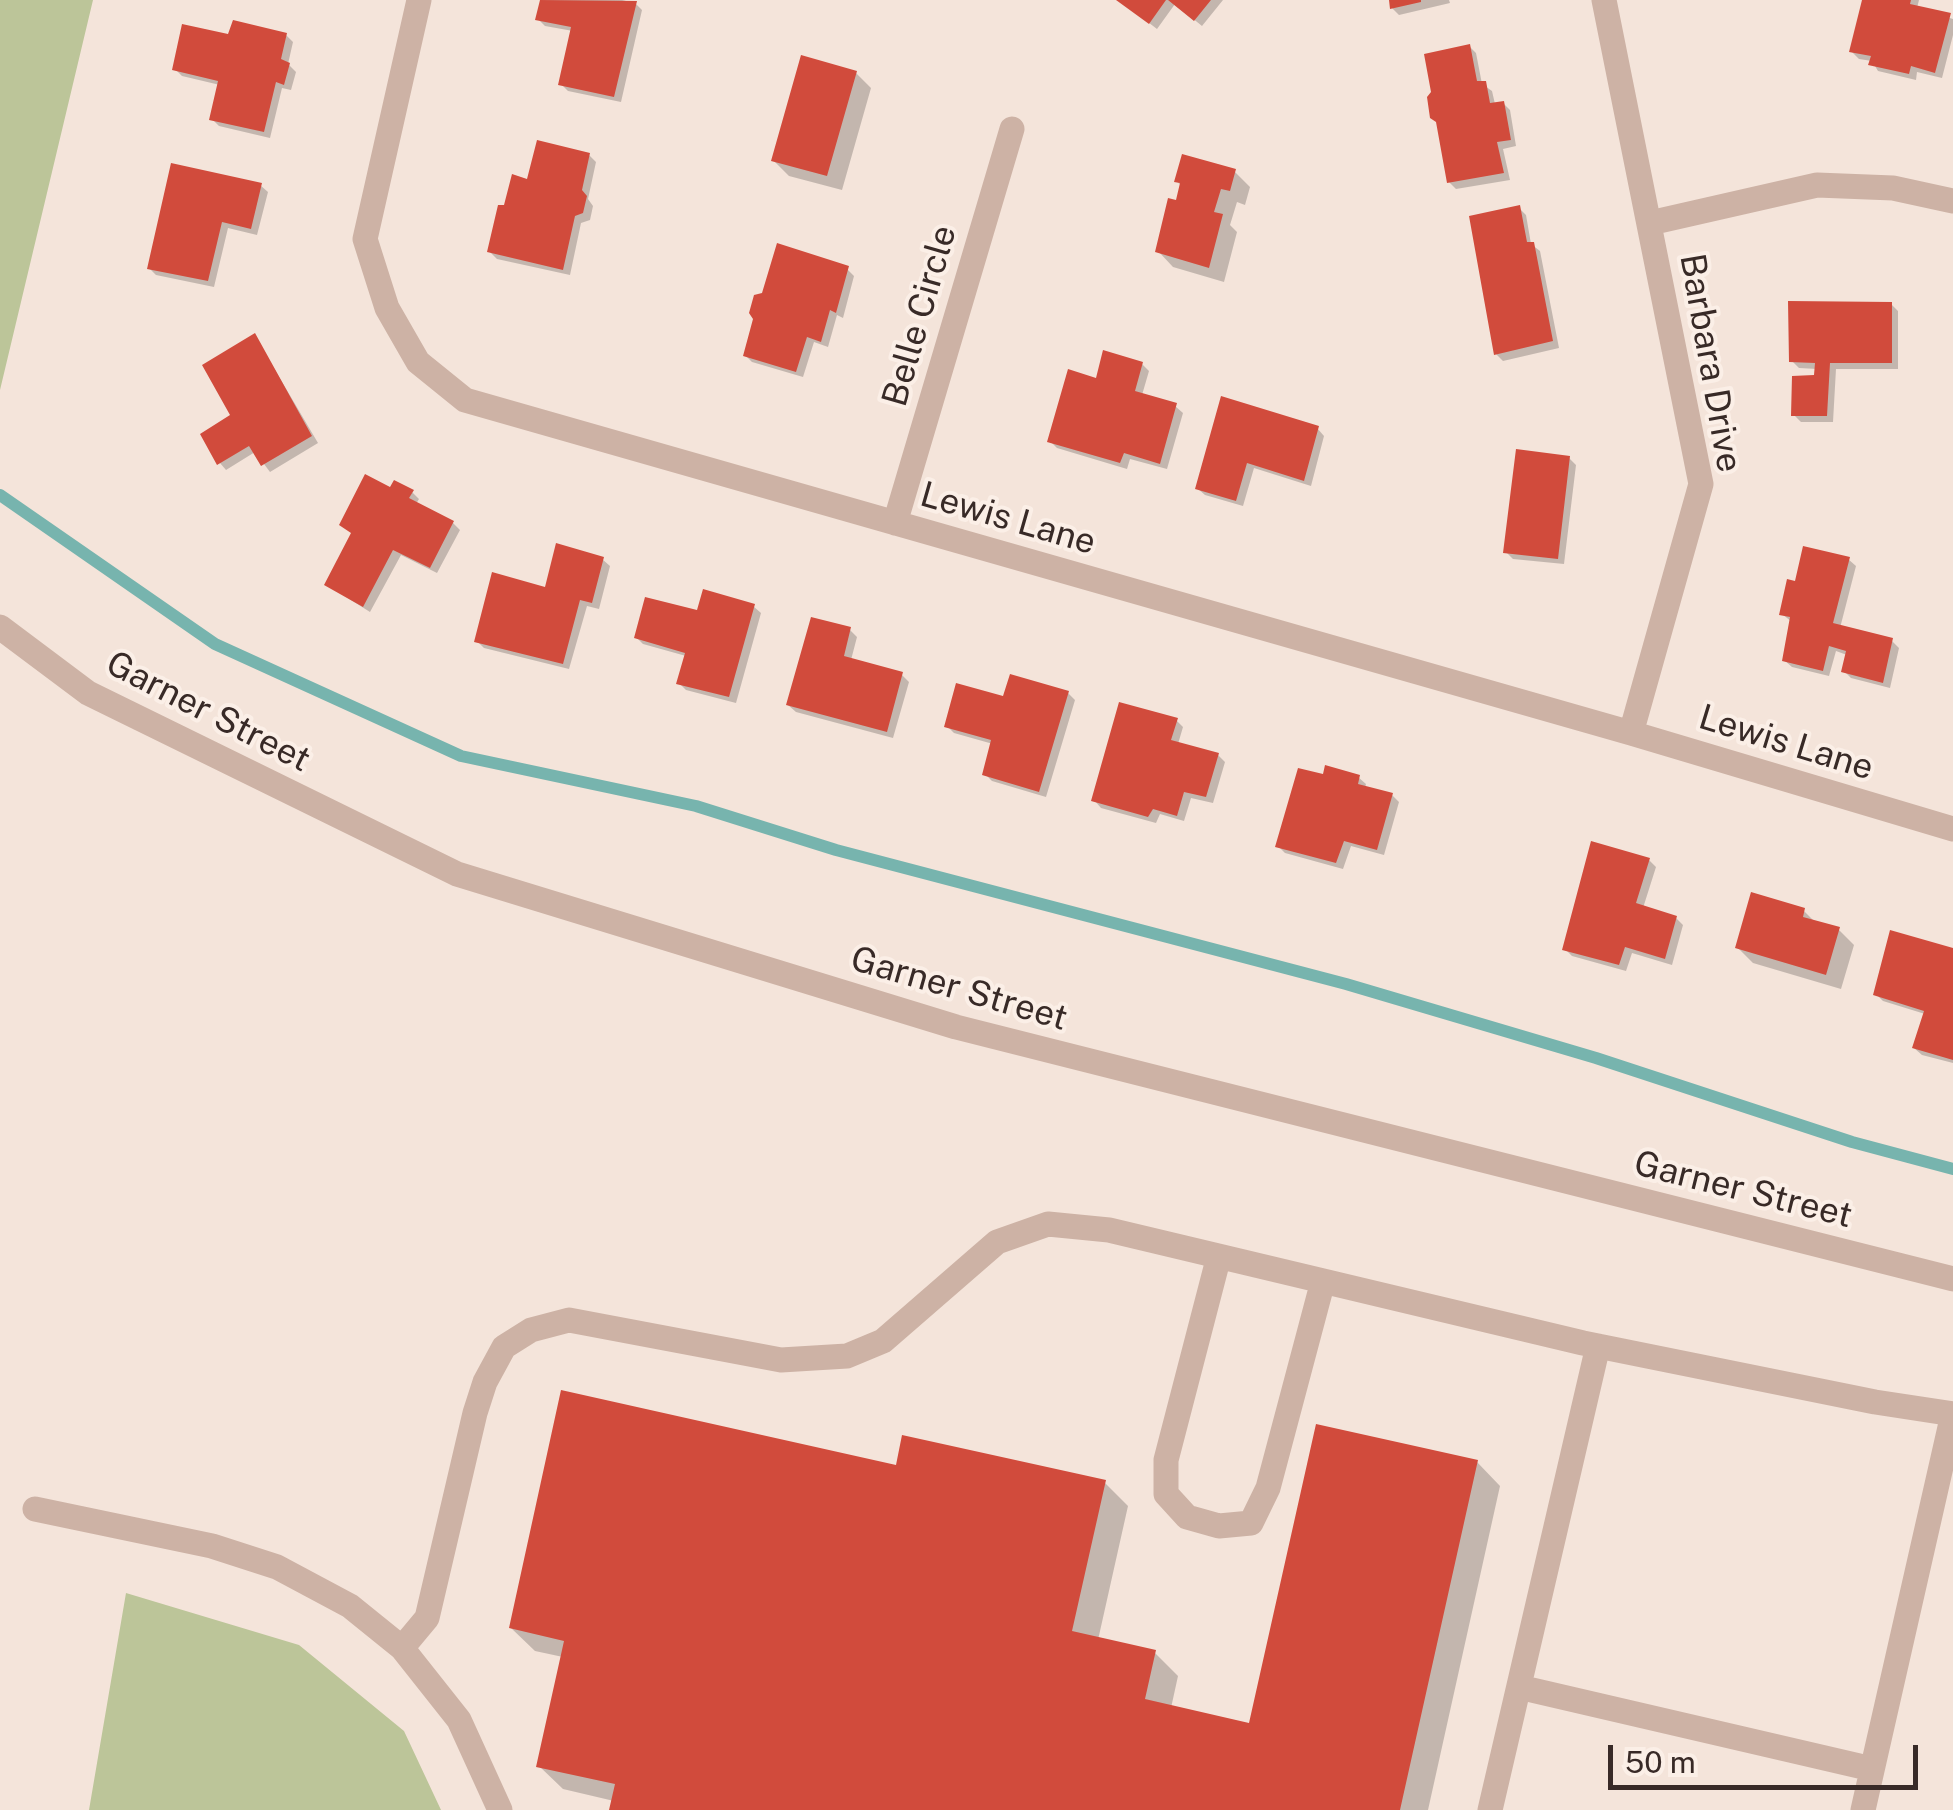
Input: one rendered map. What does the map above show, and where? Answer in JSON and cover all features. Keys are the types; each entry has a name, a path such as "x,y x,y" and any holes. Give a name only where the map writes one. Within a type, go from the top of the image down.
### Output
{"street":[{"name":"Lewis Lane","path":"419,0 365,239 387,308 418,362 465,400 1631,733 1953,829"},
{"name":"Barbara Drive","path":"1604,0 1701,484 1631,733"},
{"name":"Belle Circle","path":"895,523 1012,129"},
{"path":"1650,223 1817,185 1893,188 1953,200"},
{"name":"Garner Street","path":"0,627 88,693 457,874 956,1028 1953,1280"},
{"path":"402,1648 427,1618 475,1413 486,1382 504,1347 531,1330 568,1320 781,1360 847,1356 883,1341 997,1242 1048,1224 1109,1230 1598,1346 1874,1402 1953,1414 1863,1810"},
{"path":"1219,1256 1166,1460 1166,1494 1187,1517 1219,1526 1251,1522 1268,1488 1323,1281"},
{"path":"1490,1810 1598,1346"},
{"path":"35,1508 212,1546 277,1566 350,1606 402,1648 459,1720 500,1810"},
{"path":"1519,1687 1872,1769"}],"green space":[{"path":"0,0 93,0 0,390"},
{"path":"126,1593 299,1645 404,1731 441,1810 89,1810"}],"building":[{"path":"540,0 637,1 614,97 558,85 571,27 535,20"},
{"path":"1116,0 1166,0 1149,24"},
{"path":"1168,0 1211,0 1194,21"},
{"path":"1389,0 1421,0 1421,2 1390,9"},
{"path":"1862,0 1911,0 1910,4 1951,13 1935,73 1911,66 1909,74 1868,65 1871,56 1849,52"},
{"path":"233,20 287,33 281,59 290,63 284,85 276,82 264,132 209,120 218,81 172,70 182,24 228,34"},
{"path":"1470,44 1477,81 1486,81 1490,103 1504,101 1511,140 1497,142 1504,173 1447,183 1436,122 1430,118 1427,97 1431,92 1424,54"},
{"path":"801,55 857,71 827,176 771,161"},
{"path":"537,140 590,153 582,190 587,196 583,213 575,216 563,270 487,252 498,205 504,205 512,174 527,179"},
{"path":"1182,154 1236,169 1230,191 1221,189 1214,212 1223,214 1209,268 1155,252 1168,198 1176,200 1180,183 1174,182"},
{"path":"171,163 262,183 251,229 222,222 208,281 147,269"},
{"path":"1520,205 1527,242 1534,242 1553,341 1494,355 1469,216"},
{"path":"777,243 849,266 836,313 830,310 821,342 807,337 796,372 743,356 753,319 749,313 754,295 762,293"},
{"path":"1788,301 1892,302 1892,363 1830,363 1827,416 1791,416 1792,376 1814,375 1815,363 1789,362"},
{"path":"255,333 312,436 261,466 249,446 217,465 200,434 230,415 202,365"},
{"path":"1103,350 1143,362 1135,391 1177,403 1160,464 1124,453 1120,463 1047,442 1068,369 1096,378"},
{"path":"1221,396 1319,426 1304,481 1247,463 1236,501 1195,489"},
{"path":"1516,449 1570,456 1558,559 1503,553"},
{"path":"365,474 390,487 394,480 414,490 409,498 454,521 430,568 393,550 363,607 324,585 351,533 339,525"},
{"path":"556,543 604,557 592,603 580,600 563,664 474,642 492,572 545,587"},
{"path":"1803,546 1850,557 1833,623 1893,638 1883,683 1841,672 1846,651 1829,646 1823,671 1782,661 1790,617 1779,615 1787,579 1795,581"},
{"path":"703,589 755,604 729,697 676,684 685,653 634,638 645,597 697,610"},
{"path":"811,617 851,627 844,656 903,672 887,732 786,705"},
{"path":"1010,674 1069,691 1039,792 982,775 991,740 944,727 956,683 1003,696"},
{"path":"1119,702 1178,718 1171,740 1219,753 1206,797 1184,792 1177,816 1153,809 1148,817 1091,801"},
{"path":"1325,765 1360,775 1358,784 1393,793 1377,850 1344,841 1336,863 1275,847 1298,768 1323,774"},
{"path":"1591,841 1650,858 1636,903 1677,916 1665,959 1625,947 1619,965 1562,950"},
{"path":"1751,892 1805,908 1803,917 1840,927 1826,975 1735,948"},
{"path":"1890,930 1953,948 1953,1060 1912,1048 1924,1011 1873,995"},
{"path":"561,1390 896,1465 902,1435 1106,1480 1072,1631 1156,1650 1145,1699 1249,1723 1316,1424 1478,1460 1400,1810 609,1810 615,1784 536,1767 564,1641 509,1628"}],"waterway":[{"path":"0,495 215,644 461,756 696,806 836,850 1346,984 1596,1058 1852,1142 1953,1169"}]}
